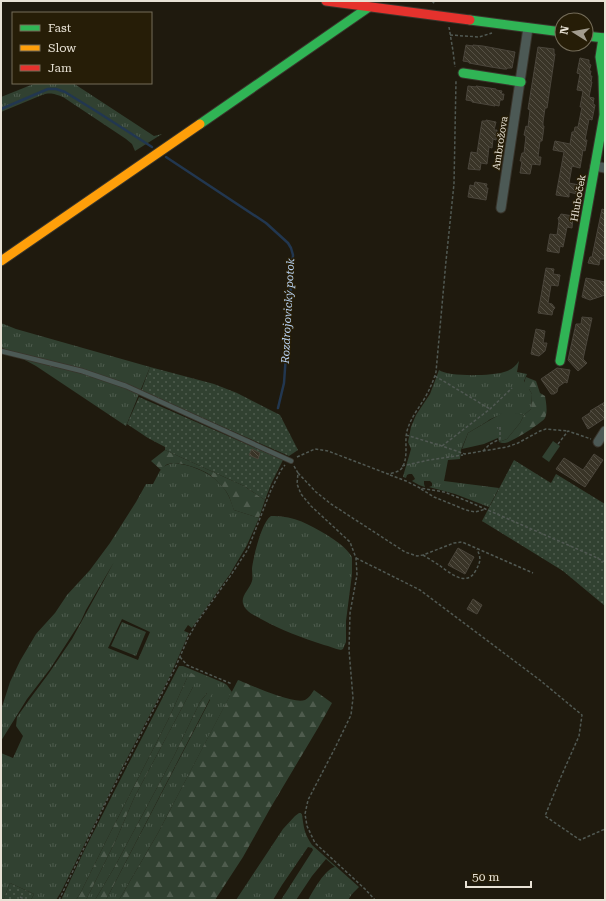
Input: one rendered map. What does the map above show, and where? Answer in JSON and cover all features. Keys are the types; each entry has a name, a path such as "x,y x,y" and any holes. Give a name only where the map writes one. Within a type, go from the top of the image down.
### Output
{"street":[{"path":"326,1 554,31"},
{"path":"1,261 369,7"},
{"name":"Ambrožova","path":"501,208 528,28"},
{"path":"594,37 604,38"},
{"name":"Hluboček","path":"560,360 604,115 604,76 600,57 604,38"},
{"path":"458,74 521,82"},
{"path":"595,166 605,168"},
{"path":"598,442 605,431"}],"lane":[{"path":"1,351 82,372 126,386 291,461"}],"path":[{"path":"388,474 395,473 400,470 402,466 406,453 405,442 407,430 413,416 432,386 436,372 454,184 458,74 450,35 479,37 493,33"},
{"path":"435,376 490,409"},
{"path":"442,446 490,409 512,388"},
{"path":"483,451 490,444 500,439 500,427 497,428"},
{"path":"402,466 507,447 518,443 540,430 546,429 568,431 598,442"},
{"path":"558,444 568,431"},
{"path":"406,435 464,454"},
{"path":"59,900 108,798 180,657 188,638 197,622 248,549 271,490 280,470 286,464 315,449 328,451 406,480 434,497 466,510 475,512 486,508"},
{"path":"291,461 298,473 316,492 331,504 405,552 417,556 423,555 454,543 462,542 533,573"},
{"path":"298,473 297,484 301,494 311,506 350,542 356,558 357,575 350,613 353,698 351,715 308,800 305,814 307,826 315,843 375,900"},
{"path":"420,488 444,492 486,508 605,562"},
{"path":"423,555 453,575 461,578 467,578 474,574 478,566 480,557 477,549"},
{"path":"356,558 420,590 541,681 582,715 579,736 545,816 580,840 605,829"},
{"path":"180,657 187,665 232,684"},
{"path":"20,897 26,900"}],"green space":[{"path":"34,84 75,84 154,136 162,134 135,151 132,144 126,139 63,97 52,94 42,95 1,112 1,97"},
{"path":"1,323 16,329 150,367 126,426 36,366 1,347"},
{"path":"519,361 517,372 527,374 524,381 532,394 531,409 524,415 511,413 501,414 489,420 468,433 461,450 460,459 448,460 444,481 499,488 489,507 455,494 429,487 432,486 430,481 424,481 425,487 419,485 412,481 415,479 412,474 407,475 406,478 403,477 411,449 408,442 411,427 416,415 430,394 439,370 460,375 490,374 509,370"},
{"path":"150,367 214,384 237,393 280,415 298,450 289,456 141,391"},
{"path":"526,377 536,381 540,393 545,396 547,410 546,416 533,428 509,442 499,442 507,439 520,423 524,415 531,409 532,394 529,389 525,392 522,389"},
{"path":"139,397 283,460 265,500 244,486 165,450 165,447 127,424"},
{"path":"502,413 524,415 520,423 507,439 499,442 498,438 484,444 462,449 468,433"},
{"path":"553,441 560,446 549,462 542,457"},
{"path":"165,450 244,486 265,500 259,518 234,510 228,495 222,486 210,475 201,470 183,464 173,463 167,464 161,470 151,461"},
{"path":"514,460 551,483 556,474 605,504 605,606 563,571 482,521"},
{"path":"174,463 189,466 211,476 223,487 234,510 259,518 247,545 230,574 192,628 188,625 184,631 189,633 170,676 56,900 31,900 34,894 10,883 3,900 1,900 1,753 13,758 23,736 16,726 17,717 72,639 114,562 81,621 50,669 27,699 1,741 1,710 10,682 20,661 36,634 55,613 67,595 90,570 110,543 146,484 153,484 163,467","holes":["122,619 150,632 138,660 108,648"]},
{"path":"271,516 286,517 314,527 341,544 352,557 352,574 346,621 346,642 343,649 339,650 300,637 251,614 246,609 243,598 251,585 252,569 258,540 264,525"},
{"path":"122,622 146,632 136,656 111,646"},
{"path":"179,666 183,666 224,683 232,692 158,833 119,900 106,900 210,700 207,693 200,702 174,756 114,868 95,900 86,900 116,840 134,798 193,687 187,678 168,720 81,892 76,900 61,900 84,851"},
{"path":"191,673 196,676 193,687 134,798 116,840 86,900 76,900 168,720 189,674"},
{"path":"238,680 282,697 299,701 305,700 314,690 332,703 243,857 215,900 119,900 158,833"},
{"path":"208,692 211,692 212,695 106,900 95,900 114,868 174,756 200,702"},
{"path":"299,813 302,815 307,837 312,845 359,887 348,900 308,900 323,876 335,867 326,859 312,876 296,900 281,900 313,850 312,848 308,847 273,900 236,900 283,829"},
{"path":"10,883 34,894 31,900 3,900"}],"building":[{"path":"466,45 483,46 515,52 512,68 504,69 463,61"},
{"path":"538,47 554,49 555,54 547,108 545,108 542,141 540,141 538,157 541,157 540,165 532,164 530,174 520,173 522,161 520,161 522,153 524,153 526,136 524,135 526,126 528,127 530,110 528,109"},
{"path":"580,58 589,60 589,64 591,65 589,71 591,71 590,76 592,76 592,82 589,97 594,98 593,104 595,105 592,120 589,119 585,140 587,140 585,151 583,150 580,168 572,166 569,183 579,185 577,194 569,192 569,197 556,195 564,152 553,150 555,141 570,144 572,132 574,132 575,127 578,127 582,107 580,107 583,91 577,90 580,74 577,73"},
{"path":"468,86 502,91 501,94 504,94 503,100 500,100 499,106 495,106 466,100"},
{"path":"486,120 496,122 494,130 497,130 496,140 493,139 492,148 489,147 487,164 481,163 480,170 468,169 471,152 477,153 482,121"},
{"path":"475,182 487,184 486,188 488,188 486,200 468,197 470,185 474,186"},
{"path":"602,209 605,210 605,252 604,259 600,259 599,265 588,263 590,257 592,257"},
{"path":"561,214 573,216 572,228 567,227 563,247 560,246 559,253 547,251 550,234 557,235 558,218"},
{"path":"546,268 554,269 553,274 560,275 558,286 551,285 548,303 552,304 555,308 552,315 538,313"},
{"path":"586,278 605,282 605,295 590,300 582,297"},
{"path":"582,317 592,318 583,359 587,363 578,371 568,360 576,324 581,324"},
{"path":"536,329 545,331 543,343 547,343 545,351 539,356 531,354"},
{"path":"557,368 570,370 567,383 565,382 558,387 557,392 551,394 541,379"},
{"path":"605,402 605,418 588,429 582,418"},
{"path":"252,449 260,453 258,459 249,455"},
{"path":"594,454 603,460 585,487 556,469 564,458 583,470"},
{"path":"458,548 474,557 465,574 448,565"},
{"path":"473,599 482,605 477,614 467,609"}],"waterway":[{"name":"Rozdrojovický potok","path":"1,109 48,89 56,89 65,92 152,147"},
{"name":"Rozdrojovický potok","path":"166,157 266,223 288,243 291,248 293,255 284,383 278,408"}],"traffic: fast":[{"path":"200,124 369,7"},
{"path":"470,20 554,31"},
{"path":"594,37 605,38"},
{"path":"560,361 604,115 603,76 600,57 603,38"},
{"path":"463,73 521,82"}],"traffic: slow":[{"path":"1,261 200,124"}],"traffic: jam":[{"path":"326,1 470,20"}]}
